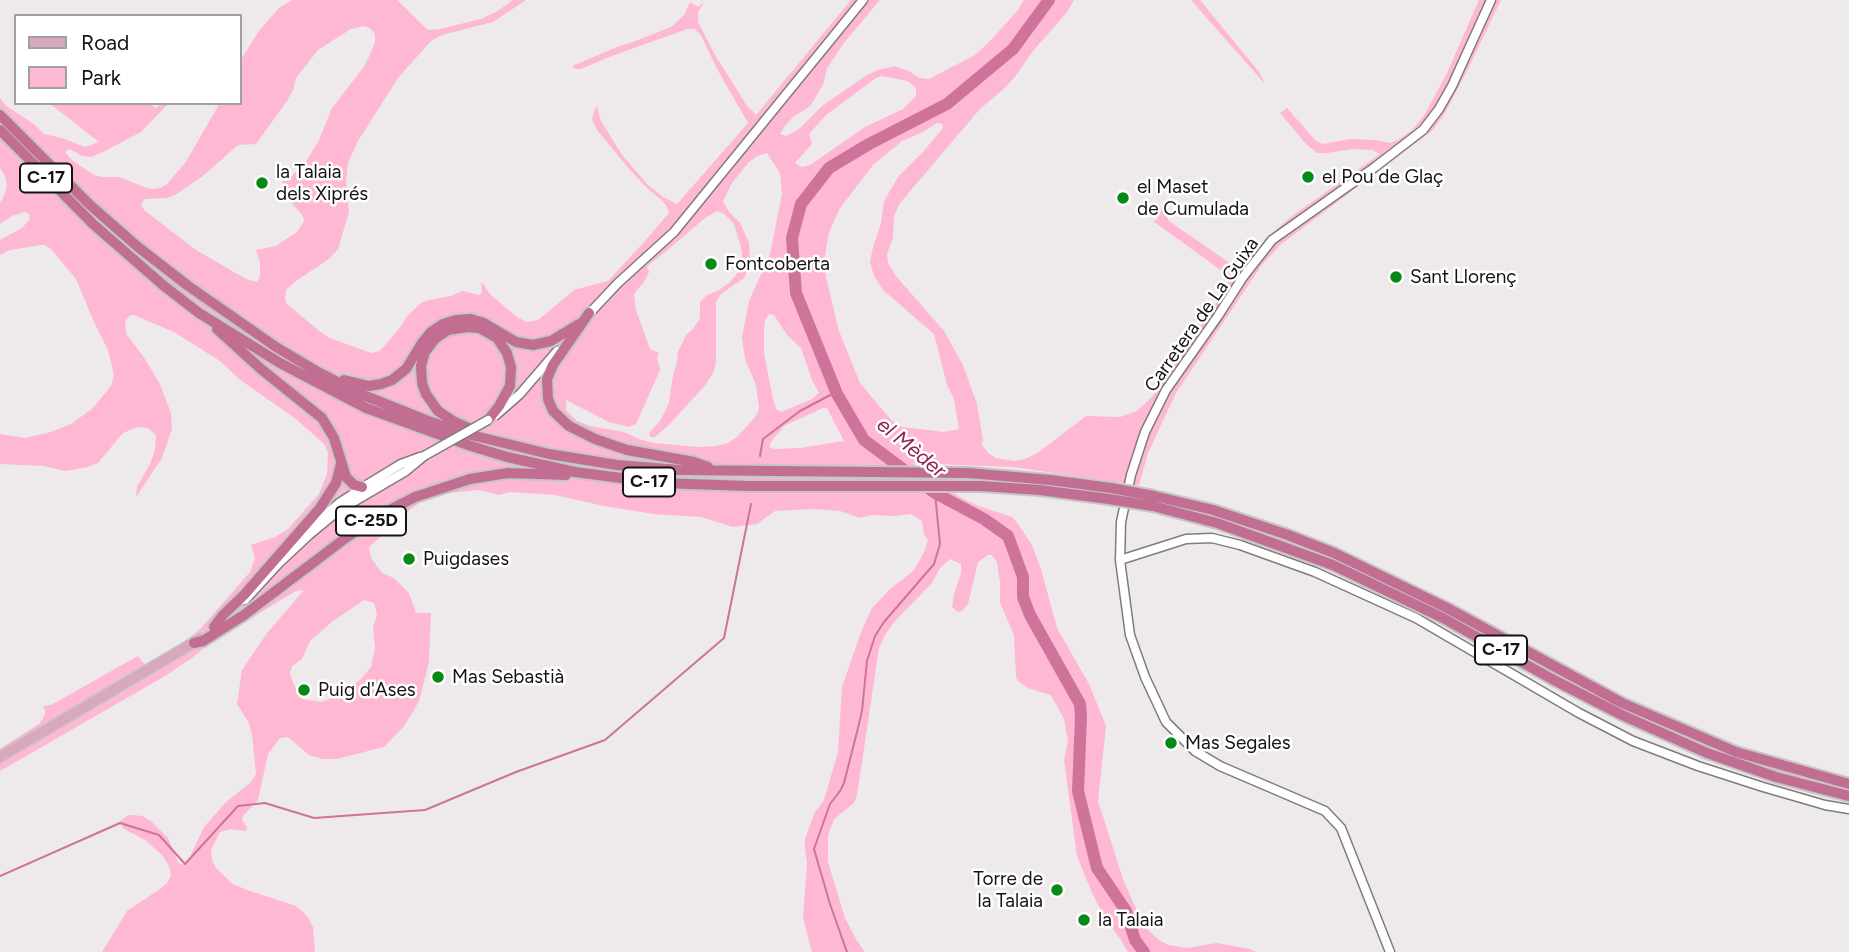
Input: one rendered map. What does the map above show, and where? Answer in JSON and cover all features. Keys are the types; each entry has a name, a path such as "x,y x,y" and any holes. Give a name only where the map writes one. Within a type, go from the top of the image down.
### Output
{"highway":[{"name":"C-17","path":"0,115 71,187 138,247 187,285 276,347 318,372 408,414 471,435 591,461 680,470 969,473 1050,480 1110,494 1213,510 1288,535 1334,554 1447,608 1622,703 1737,752 1849,784"},
{"name":"C-17","path":"0,130 93,224 164,286 200,313 280,363 366,408 471,446 575,472 660,483 748,486 981,486 1110,494"},
{"path":"200,313 245,356 322,418 334,438 349,480 362,487"},
{"path":"589,313 553,365 547,379 546,393 553,411 569,426 595,439 627,450 721,471"},
{"path":"318,372 364,385 386,383 406,369 431,332 456,320 471,319 484,323 516,342 533,345 551,341 579,324"},
{"path":"481,437 478,432 438,411 423,389 420,371 423,356 431,343 448,330 479,328 497,338 507,353 512,367 510,386 488,420"},
{"path":"214,627 320,508 336,483 341,461"},
{"name":"C-25D","path":"194,643 203,641 244,615 378,516 415,497 443,486 485,476 508,473 570,476 575,472"},
{"name":"C-17","path":"1153,501 1333,565 1443,618 1632,720 1719,757 1787,780 1849,796"}],"main road":[{"name":"C-25D","path":"0,757 194,643 214,627"}],"street":[{"path":"214,627 228,617 279,563 338,511 488,420 520,394 589,313 674,232 863,0"},
{"name":"Carretera de La Guixa","path":"1390,952 1340,828 1325,811 1220,766 1195,751 1166,722 1145,677 1130,635 1120,560 1121,522 1131,475 1145,432 1166,390 1243,277 1272,240 1423,130 1452,86 1491,0"},
{"path":"279,563 313,524 362,487 410,460 422,458"},
{"path":"1120,560 1185,539 1212,538 1240,545 1315,572 1416,618 1578,713 1633,741 1763,787 1849,809"}],"green space":[{"path":"292,0 397,0 428,30 481,19 513,0 526,0 493,22 442,35 431,41 398,78 358,141 348,163 346,181 349,212 338,249 329,259 286,290 286,303 319,331 330,338 371,353 380,351 421,303 463,291 479,295 482,292 481,283 517,317 527,322 538,320 574,290 608,281 645,241 669,213 668,209 630,170 597,130 592,120 597,106 601,121 622,155 648,185 677,204 748,123 701,35 695,29 687,29 581,69 572,66 671,27 684,15 690,2 698,7 704,2 698,12 698,22 747,106 756,115 851,0 880,0 827,68 824,82 813,102 785,126 780,134 786,136 799,129 822,106 878,70 894,66 919,78 929,79 975,55 1018,10 1024,0 1074,0 1007,86 980,109 900,203 894,216 893,238 887,254 888,263 896,276 944,331 963,365 977,404 982,445 996,458 1014,461 1039,452 1086,416 1120,417 1137,411 1152,397 1228,285 1229,277 1222,271 1153,221 1158,219 1157,215 1162,207 1169,221 1234,266 1242,267 1269,236 1292,216 1380,154 1372,150 1352,149 1317,153 1280,113 1287,108 1315,140 1322,144 1350,139 1390,143 1398,140 1412,130 1425,114 1447,73 1479,0 1501,0 1467,71 1433,130 1280,245 1261,266 1176,393 1148,453 1139,485 1012,467 912,463 958,496 1012,517 1032,545 1057,628 1089,684 1106,726 1098,801 1123,879 1143,925 1168,945 1187,948 1217,943 1256,952 1128,952 1105,918 1077,856 1064,760 1068,741 1064,719 1051,695 1028,688 1016,677 1014,635 1000,603 997,562 992,555 988,555 978,562 968,604 962,611 958,612 952,607 961,564 950,559 940,568 932,583 896,620 879,648 857,795 854,803 834,819 828,835 828,862 845,918 865,952 812,952 803,918 807,864 805,839 814,814 824,800 838,752 842,687 872,608 912,572 925,550 928,540 922,521 911,514 860,518 840,511 814,509 775,511 757,524 733,527 701,517 653,514 555,495 509,492 499,495 479,490 440,494 425,499 369,547 371,558 382,573 394,578 409,593 416,613 431,613 429,662 419,701 405,725 384,747 337,759 309,755 288,737 280,738 268,754 258,800 243,816 246,831 230,829 220,832 211,850 216,868 233,884 296,906 303,912 313,927 315,952 102,952 127,911 160,889 171,875 162,855 145,840 124,829 120,821 132,815 151,821 168,838 178,862 182,865 189,859 204,827 225,803 251,782 256,774 252,735 249,723 237,704 242,670 267,633 304,590 296,591 210,643 165,676 0,771 0,749 40,723 45,714 43,706 51,705 138,656 145,665 179,647 201,628 250,572 255,558 251,545 275,537 288,529 319,494 327,474 328,453 324,444 296,419 239,379 220,361 174,332 134,315 126,320 127,335 160,384 171,413 172,429 162,458 136,497 137,487 155,450 156,435 148,428 138,427 123,433 98,463 88,467 66,471 43,466 0,464 0,434 25,438 71,424 93,408 111,386 114,375 108,350 76,279 52,250 41,245 10,250 0,255 0,240 22,228 30,219 25,212 0,224 0,203 7,186 0,168 0,98 6,106 34,124 44,134 85,147 99,142 52,105 151,105 156,108 167,105 141,132 105,151 91,157 82,156 70,149 65,152 94,175 119,177 144,187 160,188 167,184 185,163 219,105 242,105 242,58 259,31 279,8","holes":["363,26 370,28 375,34 375,42 363,68 332,108 319,140 305,163 286,181 282,181 291,202 304,221 297,232 276,246 256,250 260,262 257,282 246,279 196,250 144,210 141,204 145,199 175,195 203,176 238,145 256,144 287,101 296,78 318,50 351,29","882,76 908,81 916,88 916,96 903,109 865,127 810,165 802,167 796,164 812,144 809,134 826,115","937,123 942,124 943,128 898,177 884,201 870,262 874,276 883,290 934,334 947,385 954,399 959,429 944,432 902,427 892,421 860,383 839,331 826,277 825,255 829,232 840,208 873,165 902,141","767,153 780,173 782,194 770,254 749,301 742,337 745,359 756,385 759,407 756,416 728,443 699,447 653,443 624,432 577,421 566,410 566,400 609,422 628,427 636,424 660,370 657,357 659,353 650,349 636,310 634,294 646,279 649,272 647,266 717,211 734,224 742,251 741,269 729,283 700,302 700,318 686,335 677,354 669,403 660,421 649,433 650,437 655,437 670,424 706,384 716,362 716,302 721,294 744,278 750,261 749,243 740,223 723,201 732,183 757,156","769,314 774,315 787,335 801,348 819,393 812,399 781,412 776,409 773,399 764,353 765,320","827,408 844,441 800,448 769,447 784,426","364,600 374,603 377,614 373,628 375,648 371,667 360,680 339,695 322,702 302,699 290,673 292,666 302,659 310,641"]},
{"path":"1191,0 1200,0 1259,72 1265,84"}],"waterway":[{"name":"el Mèder","path":"1049,0 1013,49 947,104 829,168 801,204 792,238 796,293 837,394 864,440 935,493 984,519 1008,536 1023,577 1023,597 1030,615 1080,704 1078,791 1097,868 1126,911 1135,940 1144,952"},
{"path":"760,456 763,439 800,411 836,392"},
{"path":"847,952 814,849 830,804 844,783 862,711 867,661 875,636 934,564 940,544 935,493"},
{"path":"0,876 120,823 159,835 185,864 238,806 265,803 314,818 425,810 516,772 605,740 724,638 751,504"}],"place":[{"name":"el Pou de Glaç","path":"1308,177"},
{"name":"la Talaia dels Xiprés","path":"262,183"},
{"name":"el Maset de Cumulada","path":"1123,198"},
{"name":"Fontcoberta","path":"711,264"},
{"name":"Sant Llorenç","path":"1396,277"},
{"name":"Puigdases","path":"409,559"},
{"name":"Mas Sebastià","path":"438,677"},
{"name":"Puig d'Ases","path":"304,690"},
{"name":"Mas Segales","path":"1171,743"},
{"name":"Torre de la Talaia","path":"1057,890"},
{"name":"la Talaia","path":"1084,920"}]}
